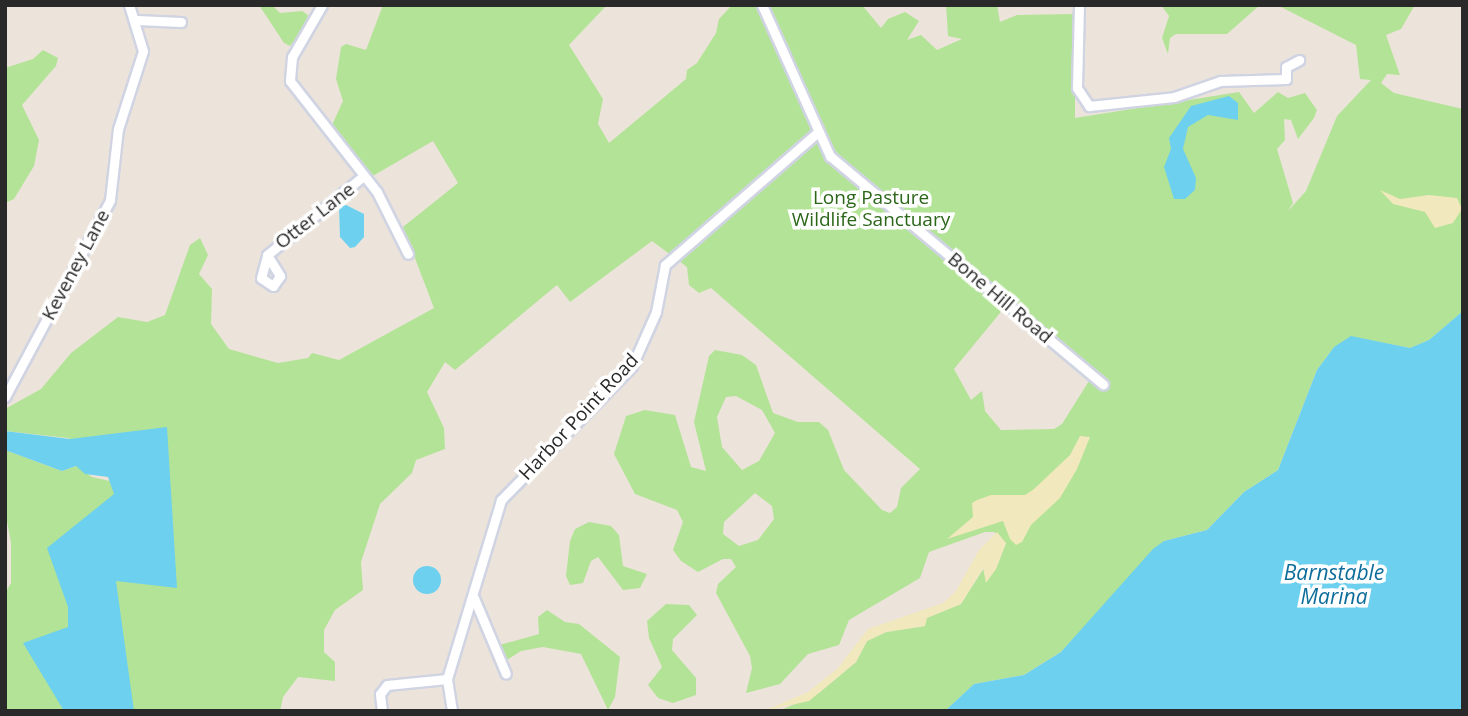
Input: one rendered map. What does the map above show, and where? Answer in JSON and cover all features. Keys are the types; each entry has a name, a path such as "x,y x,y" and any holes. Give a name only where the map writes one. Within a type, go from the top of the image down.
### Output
{"street":[{"name":"Keveney Lane","path":"5,397 110,200 118,129 142,64 143,44 130,5"},
{"path":"322,5 292,57 290,81 362,177 377,192 408,254"},
{"name":"Bone Hill Road","path":"762,5 830,156 1103,384"},
{"path":"1079,5 1077,88 1089,106 1174,97 1220,80 1286,79 1286,67 1299,60"},
{"path":"136,20 181,22"},
{"name":"Harbor Point Road","path":"447,679 474,598 500,500 632,366 656,312 665,265 818,132"},
{"name":"Otter Lane","path":"267,255 362,177"},
{"path":"474,598 506,674"},
{"path":"382,711 380,694 387,685 447,679 452,711"}],"green space":[{"path":"259,5 272,5 280,13 302,11 308,15 305,28 290,46 284,43"},
{"name":"Long Pasture Wildlife Sanctuary","path":"383,5 607,5 569,45 603,99 598,124 609,143 686,79 687,70 697,63 716,33 719,19 732,5 862,5 881,28 888,19 905,12 919,21 907,40 921,35 937,50 962,39 948,36 946,5 997,5 1000,22 1017,15 1075,14 1075,118 1239,92 1254,113 1278,92 1288,98 1305,93 1317,110 1314,118 1298,139 1291,120 1284,119 1285,140 1277,149 1293,203 1288,211 1306,191 1337,116 1371,80 1360,79 1356,45 1277,5 1415,5 1401,29 1386,35 1400,75 1387,74 1381,83 1394,93 1463,109 1463,311 1429,340 1410,348 1374,341 1334,347 1317,370 1278,470 1244,492 1207,530 1164,541 1061,652 1024,675 974,684 945,711 779,711 819,693 856,662 867,641 886,632 925,626 926,618 961,604 984,568 996,569 1006,543 994,532 985,532 929,552 920,578 849,620 839,645 808,654 780,684 746,693 752,668 750,656 716,593 718,584 736,567 731,559 723,559 698,572 681,561 673,550 683,522 677,510 635,494 614,454 626,416 645,410 675,415 691,467 706,471 694,422 709,356 715,350 742,355 756,365 773,413 798,422 819,422 828,430 844,470 882,510 890,513 897,507 901,488 920,469 711,288 699,293 689,285 687,267 652,241 570,302 557,285 455,370 445,362 427,392 444,428 445,449 416,460 412,473 380,504 361,562 363,590 335,610 324,630 324,652 335,662 335,681 298,677 283,697 280,711 132,711 102,681 117,545 117,463 68,438 5,431 5,409 41,389 71,353 118,317 147,322 165,315 190,245 200,238 208,255 199,274 212,289 211,324 229,349 278,363 308,358 312,353 339,360 434,308 403,227 458,183 433,141 371,177 332,125 343,101 336,79 341,47 346,44 366,50","holes":["1009,302 1094,373 1062,424 1054,429 1001,430 985,411 982,391 971,400 954,369","736,396 762,410 775,433 759,461 742,470 722,447 717,417 726,397","755,493 772,506 774,519 758,540 739,546 723,534 724,522"]},
{"path":"1161,5 1260,5 1227,34 1176,34 1170,38 1168,54 1162,38 1169,16"},
{"path":"43,50 58,58 56,66 22,105 39,140 34,166 14,199 5,203 5,68 33,59"},
{"path":"5,450 62,471 76,466 92,477 132,486 68,585 68,651 107,711 5,711 5,593 11,583 11,543 5,510"},
{"path":"589,522 611,526 619,535 623,566 647,574 640,588 623,590 598,557 591,561 583,583 570,585 566,576 570,541 575,529"},
{"path":"666,604 689,605 697,615 673,639 672,650 696,678 696,695 673,703 658,698 648,685 662,667 649,638 647,621"},
{"path":"547,610 565,622 579,624 620,657 615,697 608,710 581,654 543,647 521,651 502,663 491,656 489,648 539,634 538,617"}],"sand":[{"path":"1380,190 1400,199 1429,195 1457,198 1462,209 1453,223 1435,228 1425,212 1393,204"},
{"path":"1080,436 1090,437 1077,469 1060,498 1031,525 1022,542 1016,545 1010,539 1003,521 947,539 973,517 972,503 977,500 991,495 1025,495 1034,489 1070,455"},
{"path":"997,532 1006,543 996,569 986,583 983,568 961,604 927,618 925,626 886,632 867,641 856,662 809,701 764,711 808,692 838,668 868,629 943,603 956,591 979,550"}],"water":[{"path":"1229,96 1238,103 1238,120 1208,115 1188,127 1183,149 1196,178 1195,190 1185,199 1174,199 1164,167 1171,149 1169,138 1191,106"},
{"path":"346,205 364,214 364,237 355,247 350,248 340,237 339,206"},
{"name":"Barnstable Marina","path":"1463,311 1463,711 945,711 974,684 1024,675 1061,652 1153,549 1164,541 1207,530 1244,492 1278,470 1317,370 1334,347 1351,336 1410,348 1429,340"},
{"path":"167,427 177,588 116,581 134,711 64,711 23,643 68,627 68,607 47,548 114,494 108,477 85,474 76,466 62,471 5,450 5,431 70,439"},
{"path":"427,566 437,570 441,580 437,590 427,594 417,590 413,580 417,570"}]}
